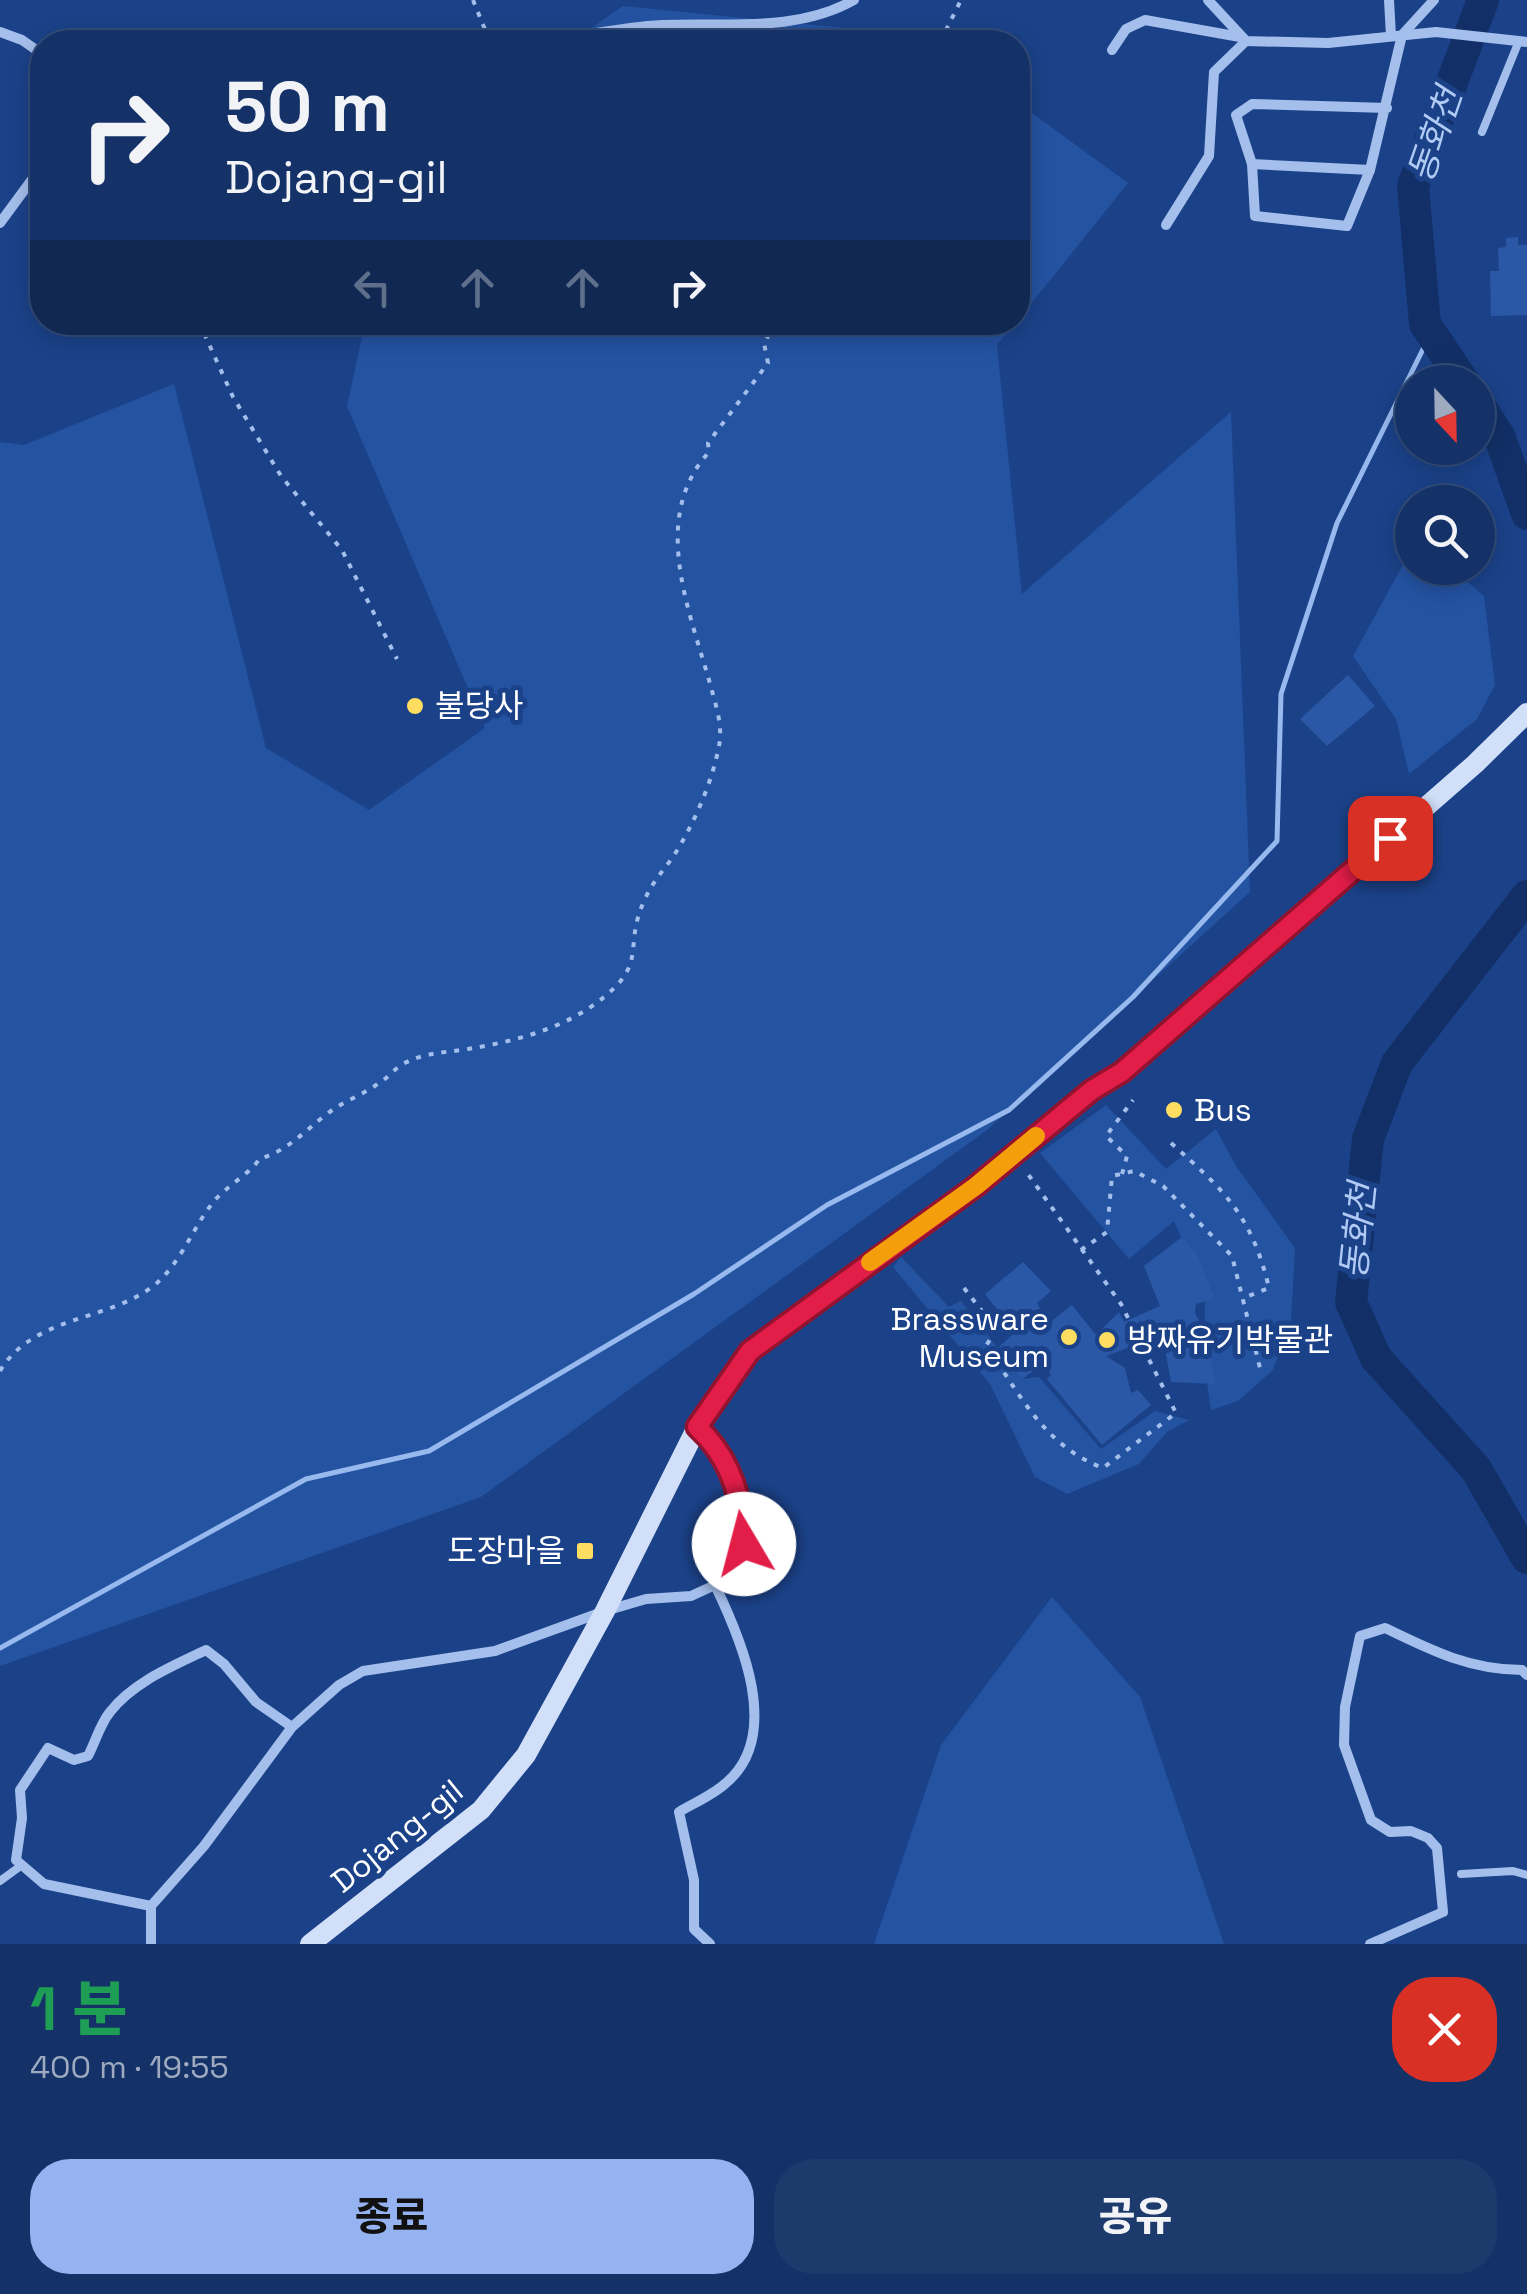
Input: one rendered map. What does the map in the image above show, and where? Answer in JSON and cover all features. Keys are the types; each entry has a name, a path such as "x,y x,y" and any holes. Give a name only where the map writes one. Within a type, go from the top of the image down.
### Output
{"street":[{"path":"623,30 659,25 771,24 836,10 854,0"},
{"path":"1208,0 1244,39"},
{"path":"1388,108 1252,104 1236,115 1252,164 1255,216 1346,226 1370,170 1388,108 1397,35 1390,0"},
{"path":"1397,35 1434,0"},
{"path":"1112,50 1126,29 1144,20 1244,39 1328,43 1436,32 1523,41"},
{"path":"0,32 30,46"},
{"path":"1166,225 1209,156 1214,72 1244,39"},
{"path":"1252,164 1370,170"},
{"path":"0,224 30,183"},
{"name":"Dojang-gil","path":"310,1944 481,1810 526,1755 605,1611 697,1427 750,1351 1014,1154 1092,1090 1122,1072 1476,764 1527,714"},
{"path":"151,1944 151,1906 204,1846 292,1727 339,1685 363,1671 495,1651 605,1611 646,1599 691,1596 715,1585 744,1544 743,1516 722,1456 697,1427"},
{"path":"710,1944 694,1930 694,1880 679,1812 726,1784 744,1762 755,1722 752,1687 715,1585"},
{"path":"1370,1944 1444,1912 1438,1848 1428,1838 1411,1831 1390,1832 1371,1820 1344,1744 1345,1706 1360,1636 1385,1628 1450,1660 1498,1670 1522,1670 1527,1675"},
{"path":"151,1906 44,1884 16,1860 22,1818 20,1790 48,1748 74,1760 88,1756 110,1712 148,1678 206,1650 224,1664 256,1702 292,1727"}],"lane":[{"path":"1482,132 1523,41"},
{"path":"0,1881 22,1865"},
{"path":"1460,1874 1527,1875"}],"path":[{"path":"473,0 485,30"},
{"path":"946,30 961,0"},
{"path":"205,335 233,398 281,476 342,550 396,659"},
{"path":"0,1371 8,1357 64,1320 115,1308 157,1283 197,1232 211,1204 234,1178 255,1167 259,1158 280,1152 326,1114 380,1083 400,1066 435,1051 482,1047 564,1022 618,986 631,968 636,920 653,880 676,854 702,800 720,744 718,710 676,557 679,510 692,471 709,452 708,443 768,363 764,343 767,335"},
{"path":"1122,1174 1126,1156 1106,1136 1134,1100"},
{"path":"1171,1143 1221,1187 1259,1244 1269,1288 1242,1298"},
{"path":"964,1288 996,1329 986,1346 1033,1418 1081,1459 1104,1468 1176,1413 1121,1304 1014,1154"},
{"path":"1081,1250 1107,1232 1112,1176 1134,1171 1163,1186 1232,1256 1260,1368"}],"shaded area":[{"path":"623,6 866,30 588,30"},
{"path":"1030,112 1128,183 1030,305"},
{"path":"362,335 1005,335 997,345 1022,594 1231,412 1250,892 987,1130 481,1497 0,1666 0,442 24,445 174,384 266,748 369,810 485,728 347,406"},
{"path":"1395,579 1395,585 1471,585 1484,596 1495,685 1477,719 1409,774 1396,719 1353,656"},
{"path":"1106,1105 1166,1169 1216,1129 1236,1166 1295,1248 1291,1322 1273,1370 1238,1401 1211,1410 1204,1362 1205,1293 1174,1221 1129,1259 1040,1153"},
{"path":"901,1257 949,1307 961,1301 1022,1379 1039,1377 1101,1449 1155,1411 1189,1420 1167,1432 1139,1464 1067,1494 1035,1477 990,1384 893,1267"},
{"path":"1052,1597 1140,1697 1224,1944 874,1944 941,1745"}],"building":[{"path":"1518,237 1518,245 1527,245 1527,315 1491,316 1490,271 1499,271 1498,248 1506,247 1506,238"},
{"path":"1348,675 1375,706 1327,746 1300,719"},
{"name":"방짜유기박물관","path":"1182,1237 1197,1254 1215,1298 1196,1304 1195,1313 1207,1336 1216,1384 1171,1382 1164,1343 1136,1353 1133,1346 1106,1356 1125,1368 1131,1393 1138,1390 1151,1405 1102,1445 1047,1379 1051,1375 1044,1364 1022,1379 996,1350 1015,1332 985,1294 1023,1262 1051,1291 1037,1303 1048,1324 1072,1305 1096,1335 1119,1312 1124,1322 1160,1306 1144,1266"}],"waterway":[{"name":"동화천","path":"1453,365 1425,324 1413,186 1483,0"},
{"path":"0,1648 306,1479 429,1451 694,1294 827,1205 1009,1110 1133,997 1277,841 1281,694 1337,523 1431,333"},
{"name":"동화천","path":"1495,430 1527,514"},
{"name":"동화천","path":"1527,896 1397,1063 1368,1139 1351,1302 1376,1358 1476,1469 1527,1558"}],"slow traffic":[{"path":"870,1262 976,1186 1036,1136"}],"place":[{"name":"불당사","path":"415,706"},
{"name":"Bus","path":"1174,1110"},
{"name":"Brassware Museum","path":"1069,1337"},
{"name":"방짜유기박물관","path":"1107,1340"},
{"name":"도장마을","path":"585,1551"}],"route":[{"path":"744,1544 743,1516 728,1468 714,1443 697,1427 750,1351 976,1186 1092,1090 1122,1072 1390,838"}]}
